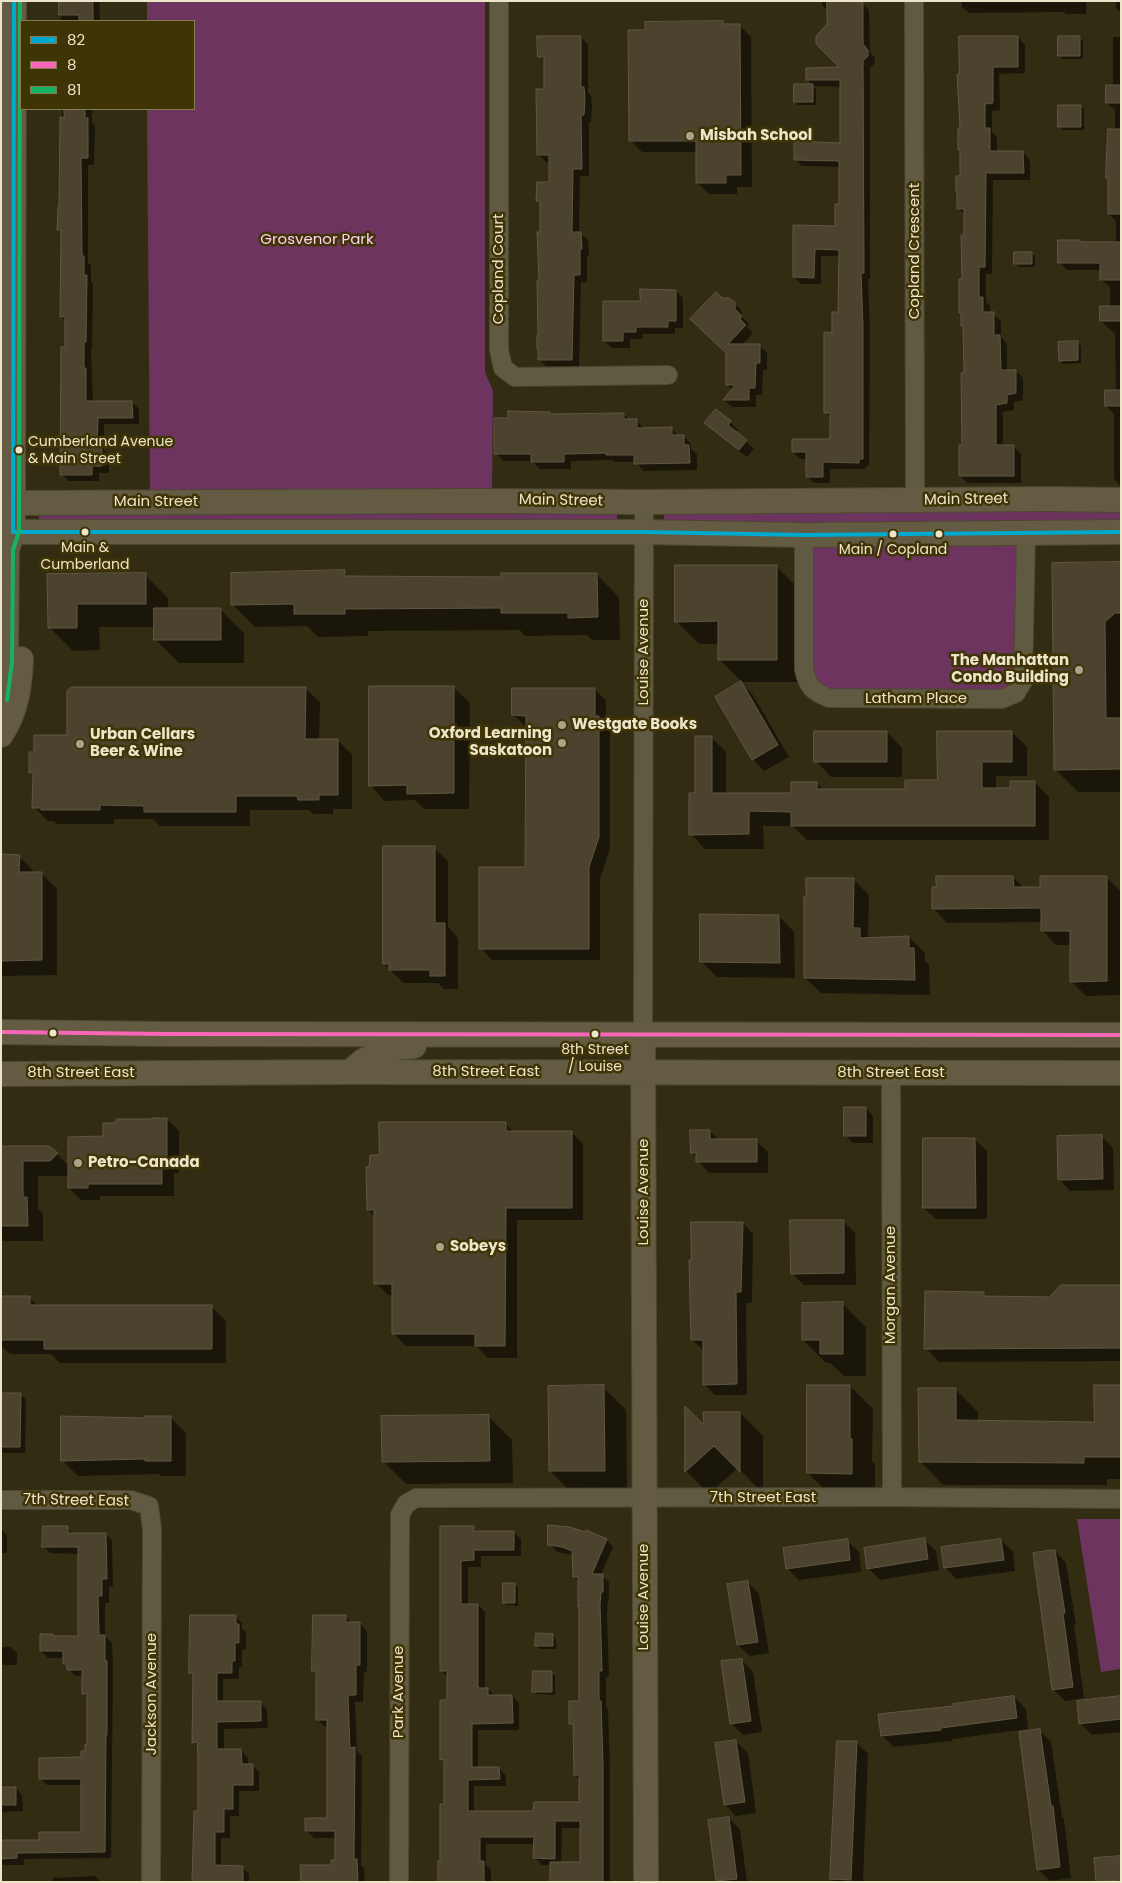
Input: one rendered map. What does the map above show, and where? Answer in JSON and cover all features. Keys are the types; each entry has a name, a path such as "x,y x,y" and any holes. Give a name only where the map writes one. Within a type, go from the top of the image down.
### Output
{"main road":[{"path":"1,699 6,662 8,232 14,1"},
{"name":"Main Street","path":"7,503 1121,500"},
{"path":"1,735 9,723 19,694 21,662 22,548 7,532"},
{"name":"Main Street","path":"7,532 644,532 804,535 1121,532"},
{"path":"1,1032 497,1035 1121,1035"},
{"path":"350,1072 363,1061 386,1049 462,1044 497,1035"},
{"name":"Louise Avenue","path":"643,1035 646,1882"},
{"name":"8th Street East","path":"1,1074 350,1072 1121,1073"}],"street":[{"name":"Copland Court","path":"499,1 499,350 503,368 514,377 668,374"},
{"name":"Copland Crescent","path":"914,1 915,500"},
{"name":"Louise Avenue","path":"643,1035 644,502"},
{"name":"Latham Place","path":"804,535 804,669 806,681 814,692 829,698 1002,699 1016,693 1023,681 1026,533"},
{"name":"Morgan Avenue","path":"891,1073 892,1497"},
{"name":"7th Street East","path":"406,1504 416,1498 1121,1498"},
{"name":"7th Street East","path":"1,1500 131,1500 149,1506"},
{"name":"Park Avenue","path":"398,1882 400,1515 406,1504"},
{"name":"Jackson Avenue","path":"149,1506 152,1529 151,1882"}],"green space":[{"name":"Grosvenor Park","path":"147,1 485,1 485,372 493,391 492,489 150,491 147,110 195,110 195,20 147,20"},
{"path":"1121,509 1121,523 664,522 664,512"},
{"path":"617,512 617,520 39,522 39,513"},
{"path":"1026,533 1016,693 814,692 804,535"},
{"path":"1077,1519 1121,1519 1121,1669 1101,1672"}],"building":[{"path":"59,1 93,1 93,20 79,20 79,15 59,15"},
{"path":"827,1 863,2 863,44 868,50 868,56 863,61 864,273 861,273 863,459 859,459 859,463 823,462 823,477 806,477 806,452 792,452 792,439 830,439 830,413 824,413 824,332 832,333 832,312 838,312 839,250 815,249 814,278 793,277 793,225 835,226 835,204 839,204 839,161 794,160 794,141 840,143 840,80 806,80 806,68 839,67 816,44 816,36 827,24"},
{"path":"723,21 723,24 740,24 741,175 726,175 726,183 696,183 696,141 629,141 628,30 645,30 645,22"},
{"path":"537,36 581,36 581,87 584,87 585,99 584,115 581,115 582,169 573,169 572,232 581,232 582,249 580,249 580,275 574,275 572,360 538,360 537,280 539,280 537,232 540,232 540,201 536,201 537,182 549,182 549,155 537,155 536,89 544,89 544,57 538,57"},
{"path":"959,36 1018,36 1018,67 993,67 993,103 985,104 985,128 990,128 990,151 1023,151 1024,173 986,173 985,267 979,267 979,297 983,297 983,312 994,312 994,335 1000,335 1001,370 1016,370 1016,393 1007,395 1007,403 996,405 996,445 1014,445 1014,476 959,476 959,445 962,445 961,373 964,373 963,326 961,326 961,313 959,313 959,279 962,279 961,235 964,235 964,209 957,209 956,192 956,176 960,176 957,74 959,74"},
{"path":"1058,36 1080,36 1080,56 1058,56"},
{"path":"794,84 813,84 813,102 794,102"},
{"path":"1106,85 1121,85 1121,103 1106,103"},
{"path":"1058,105 1081,105 1081,127 1058,127"},
{"path":"64,110 85,110 85,118 88,118 88,158 81,158 82,256 84,256 84,275 87,275 86,342 84,342 86,401 132,401 133,418 98,418 97,446 102,446 102,466 92,466 92,475 60,475 61,347 65,347 65,317 60,317 61,230 57,230 60,117 64,117"},
{"path":"1108,129 1121,129 1121,214 1108,214 1108,178 1106,178"},
{"path":"1058,240 1121,242 1121,280 1100,280 1100,263 1058,263"},
{"path":"1014,252 1032,252 1032,264 1014,264"},
{"path":"640,289 676,290 676,321 668,321 668,327 636,327 636,332 623,332 623,341 603,341 603,301 640,301"},
{"path":"716,292 722,298 729,298 735,302 735,309 742,316 740,319 746,325 728,344 760,344 760,363 756,363 755,388 749,388 749,400 723,400 735,385 726,385 726,353 690,319"},
{"path":"1100,306 1121,306 1121,321 1100,321"},
{"path":"1078,341 1078,360 1059,361 1058,342"},
{"path":"1105,390 1121,390 1121,406 1105,406"},
{"path":"716,409 731,421 728,425 747,440 739,450 704,423"},
{"path":"508,411 550,412 550,414 624,413 624,419 637,419 637,428 672,427 672,435 684,435 684,445 689,445 690,463 634,464 634,455 606,455 606,453 564,454 564,462 531,462 531,454 494,454 494,418 508,418"},
{"name":"The Manhattan Condo Building","path":"1121,562 1121,613 1115,613 1105,622 1106,718 1121,718 1121,769 1054,770 1052,563"},
{"path":"675,565 777,565 777,660 718,660 718,621 675,622"},
{"path":"345,570 345,576 501,577 501,573 597,573 598,617 568,618 568,613 501,613 501,608 345,609 345,614 294,614 294,604 231,605 231,573"},
{"path":"146,573 146,604 77,604 77,628 48,628 47,574"},
{"path":"154,608 221,608 221,640 154,640"},
{"path":"741,681 778,745 752,760 715,697"},
{"path":"369,686 454,686 454,793 407,794 407,785 369,786"},
{"path":"72,687 306,687 305,739 338,739 338,795 319,795 319,800 298,800 297,796 236,796 236,812 144,812 144,806 100,805 100,810 41,810 41,808 32,808 33,773 29,773 29,752 34,752 34,735 67,735 67,691"},
{"path":"512,688 595,688 595,716 599,716 599,837 589,867 589,949 479,949 479,867 525,867 526,716 512,715"},
{"path":"814,731 887,731 887,762 814,762"},
{"path":"937,731 1012,731 1012,762 982,762 982,788 1010,788 1010,781 1035,781 1035,826 791,826 791,812 749,811 749,834 689,835 689,793 695,793 695,736 712,736 712,793 791,793 791,782 817,782 817,789 905,789 905,780 937,780"},
{"path":"383,846 435,846 435,923 445,923 445,976 430,976 430,970 389,970 389,964 383,964"},
{"path":"1,854 20,855 19,872 42,872 42,960 1,961"},
{"path":"936,876 1013,876 1014,887 1040,887 1040,876 1107,876 1107,981 1070,982 1070,931 1041,931 1041,908 932,909 932,887 936,887"},
{"path":"806,878 854,878 853,928 860,928 860,938 909,936 909,948 914,948 915,980 804,978 804,896 806,896"},
{"path":"700,914 779,915 780,963 700,962"},
{"path":"844,1107 866,1107 866,1136 844,1136"},
{"path":"167,1118 167,1161 162,1161 162,1184 88,1184 88,1188 68,1188 68,1137 103,1136 103,1123 116,1123 116,1119"},
{"name":"Sobeys","path":"379,1122 506,1122 506,1131 572,1131 572,1208 506,1208 505,1346 475,1346 475,1334 392,1334 392,1284 374,1284 374,1210 367,1210 366,1167 369,1167 370,1155 379,1155"},
{"path":"690,1130 710,1130 710,1139 757,1139 757,1162 696,1162 696,1153 691,1153"},
{"path":"1102,1135 1103,1179 1058,1180 1057,1136"},
{"path":"923,1138 975,1138 976,1208 923,1208"},
{"name":"Petro-Canada","path":"1,1146 49,1146 58,1153 50,1161 23,1161 23,1197 27,1197 28,1226 1,1226"},
{"path":"790,1220 844,1220 844,1273 791,1274"},
{"path":"691,1222 743,1222 741,1292 736,1292 737,1384 703,1385 703,1340 691,1340 689,1260 691,1260"},
{"path":"1061,1285 1121,1285 1121,1348 924,1349 925,1291 984,1292 984,1296 1049,1297"},
{"path":"1,1296 30,1296 30,1305 212,1305 212,1349 44,1349 44,1340 1,1340"},
{"path":"843,1302 843,1354 820,1354 820,1340 802,1340 802,1303"},
{"path":"604,1385 605,1471 549,1471 548,1386"},
{"path":"807,1385 850,1385 852,1474 807,1473"},
{"path":"1094,1385 1121,1385 1121,1457 1084,1457 1084,1463 919,1462 918,1388 956,1388 956,1420 1094,1422"},
{"path":"1,1393 21,1393 20,1447 1,1447"},
{"path":"685,1406 704,1425 703,1412 740,1412 740,1472 714,1446 685,1472"},
{"path":"489,1415 490,1461 382,1462 381,1416"},
{"path":"61,1416 145,1418 145,1416 171,1416 171,1461 145,1461 145,1459 61,1461"},
{"path":"548,1525 570,1527 585,1532 586,1530 607,1539 592,1574 603,1574 603,1592 601,1592 600,1605 602,1671 599,1671 599,1701 601,1701 603,1763 603,1882 550,1882 550,1862 580,1862 580,1821 555,1821 555,1859 533,1858 534,1837 480,1837 480,1861 484,1861 484,1882 438,1882 440,1804 444,1804 444,1759 440,1760 440,1700 447,1700 447,1671 440,1671 440,1526 474,1526 474,1531 514,1531 514,1550 474,1550 474,1560 461,1561 461,1604 478,1604 478,1688 488,1688 488,1695 512,1695 513,1723 472,1724 472,1767 499,1767 500,1779 468,1780 468,1811 533,1811 534,1802 579,1802 579,1775 574,1775 573,1724 569,1724 569,1701 579,1701 578,1577 573,1577 572,1551 548,1545"},
{"path":"43,1526 68,1526 68,1533 106,1533 107,1579 102,1579 102,1596 98,1596 99,1635 105,1635 105,1661 107,1661 105,1852 17,1853 17,1858 1,1859 1,1840 39,1840 39,1832 81,1832 81,1779 39,1779 39,1758 81,1757 81,1751 85,1751 85,1744 87,1744 87,1694 82,1694 82,1670 67,1670 67,1664 63,1664 63,1651 40,1651 40,1634 78,1636 78,1547 42,1547"},
{"path":"925,1538 928,1559 867,1569 864,1548"},
{"path":"848,1539 850,1560 786,1569 783,1548"},
{"path":"1001,1539 1004,1560 944,1568 941,1547"},
{"path":"1055,1550 1065,1613 1063,1614 1073,1687 1052,1690 1033,1553"},
{"path":"748,1581 758,1642 737,1645 727,1584"},
{"path":"503,1583 515,1583 515,1603 503,1603"},
{"path":"190,1615 236,1615 236,1624 239,1624 239,1643 235,1643 235,1661 232,1661 232,1673 217,1673 217,1701 261,1701 261,1721 217,1722 217,1749 241,1749 242,1764 253,1764 253,1785 233,1785 233,1809 224,1809 224,1832 215,1832 215,1865 243,1866 243,1882 192,1882 194,1811 198,1811 198,1757 197,1742 192,1743 193,1673 189,1673"},
{"path":"313,1615 346,1615 346,1622 360,1622 360,1665 356,1665 356,1695 348,1695 350,1748 355,1747 354,1859 357,1859 358,1882 301,1882 300,1865 331,1865 331,1860 335,1860 335,1831 305,1831 305,1818 327,1818 327,1720 316,1720 316,1671 312,1671"},
{"path":"536,1633 553,1634 553,1646 535,1646"},
{"path":"742,1659 751,1721 730,1724 721,1661"},
{"path":"533,1671 552,1671 552,1692 532,1692"},
{"path":"1014,1696 1017,1718 941,1728 941,1730 881,1736 878,1714 953,1706 953,1704"},
{"path":"1121,1696 1121,1719 1079,1724 1077,1701"},
{"path":"1040,1729 1051,1806 1053,1806 1060,1867 1037,1870 1019,1732"},
{"path":"736,1740 745,1802 724,1805 715,1743"},
{"path":"837,1741 857,1741 851,1880 830,1879"},
{"path":"1,1787 16,1787 16,1805 1,1805"},
{"path":"729,1817 737,1879 716,1881 708,1820"},
{"path":"1121,1856 1121,1880 1096,1882 1094,1858"}],"transit line":[{"name":"82","path":"14,1 13,532 644,532 804,535 1121,532"},
{"name":"81","path":"7,700 12,662 13,550 19,532 20,1"},
{"name":"8","path":"1,1032 166,1034 1121,1035"}],"place":[{"name":"Misbah School","path":"690,136"},
{"name":"Cumberland Avenue & Main Street","path":"19,450"},
{"name":"Main & Cumberland","path":"85,532"},
{"name":"Main / Copland","path":"893,534"},
{"name":"The Manhattan Condo Building","path":"1079,670"},
{"name":"Westgate Books","path":"562,725"},
{"name":"Oxford Learning Saskatoon","path":"562,743"},
{"name":"Urban Cellars Beer & Wine","path":"80,744"},
{"name":"8th Street / Louise","path":"595,1034"},
{"name":"Petro-Canada","path":"78,1163"},
{"name":"Sobeys","path":"440,1247"}]}
